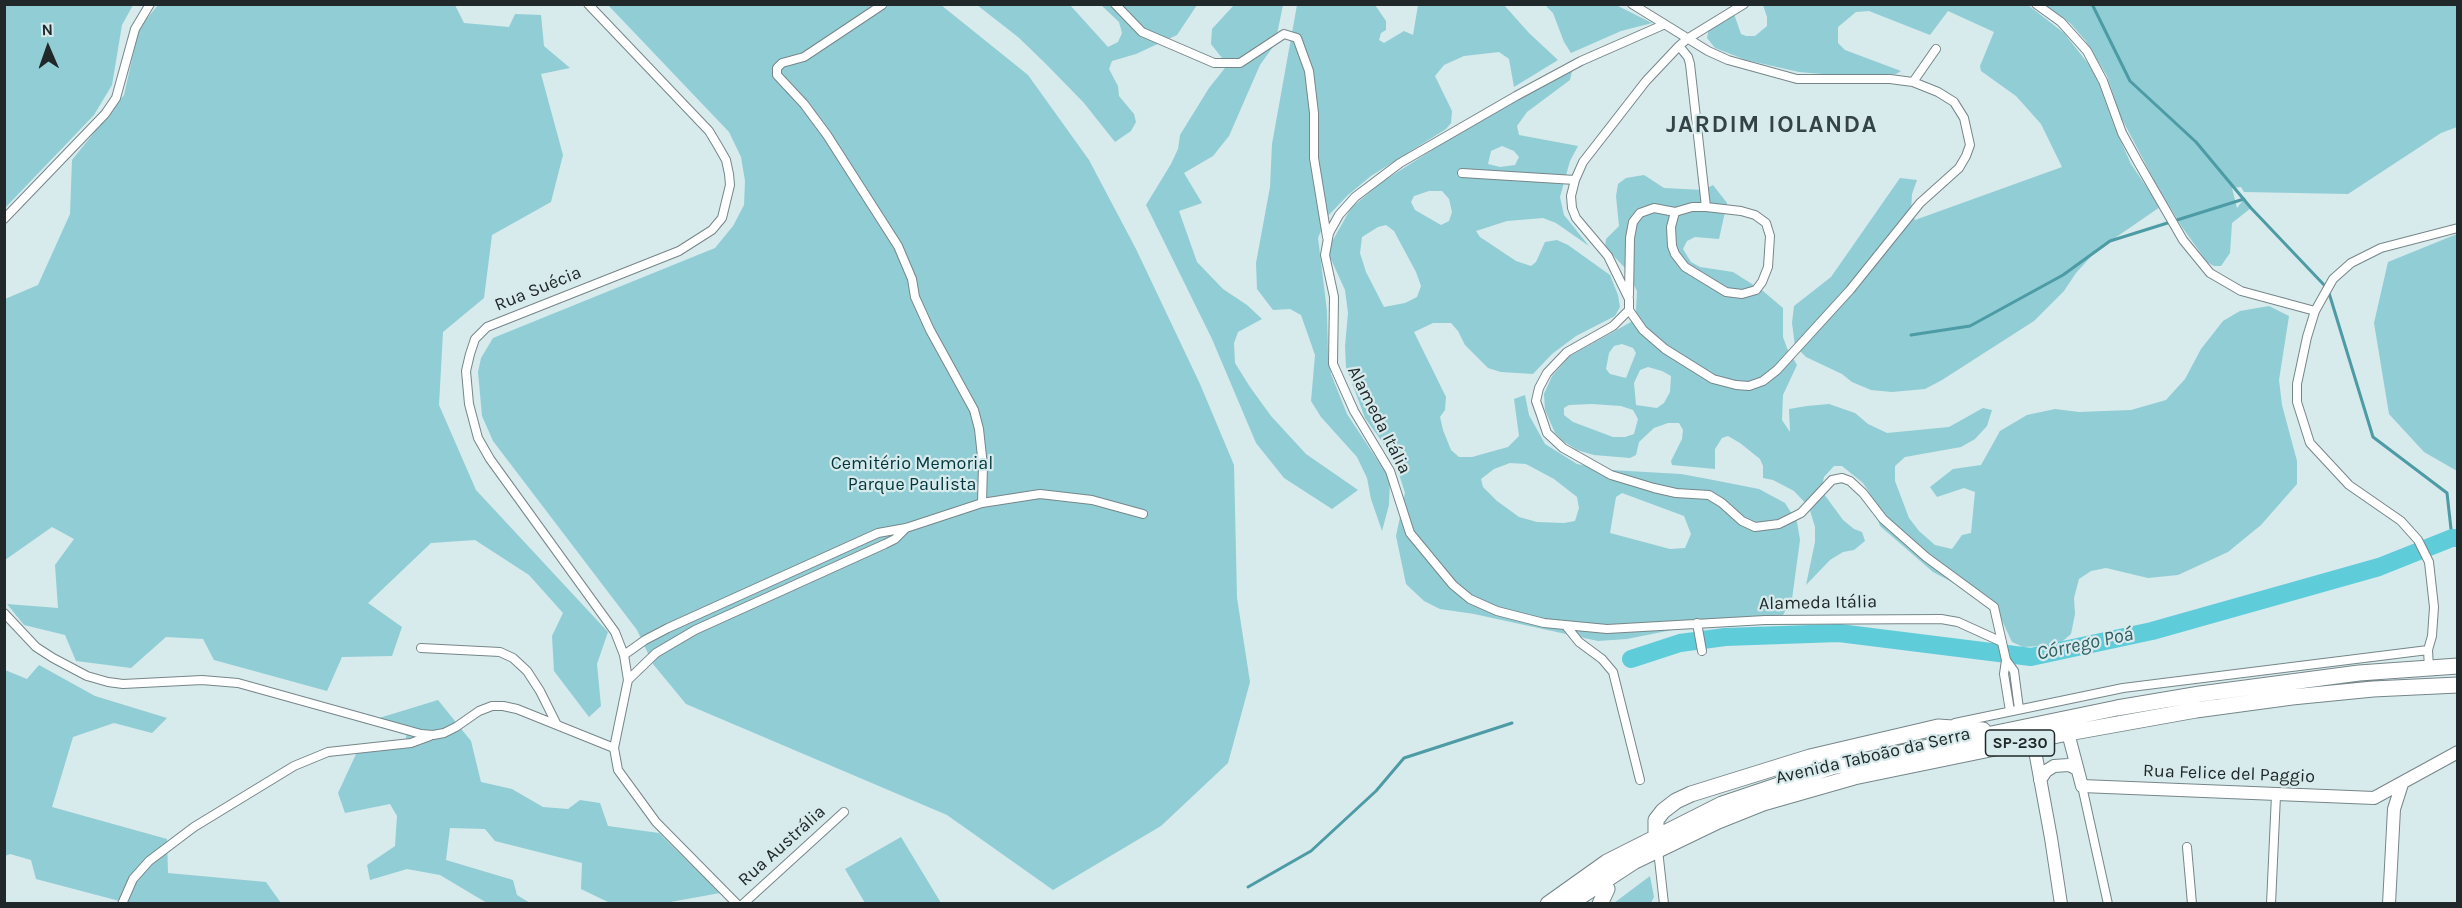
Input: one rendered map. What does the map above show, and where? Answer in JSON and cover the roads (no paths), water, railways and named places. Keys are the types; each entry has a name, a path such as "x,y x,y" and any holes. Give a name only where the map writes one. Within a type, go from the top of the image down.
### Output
{"highway":[{"name":"SP-230","path":"2429,668 2457,666"},
{"name":"Avenida Taboão da Serra","path":"1548,903 1722,804 1832,767 2001,731 2200,694 2360,673 2429,668"},
{"name":"Avenida Taboão da Serra","path":"1569,903 1599,875 1639,845 1656,843 1763,803 1854,777 2068,733 2196,710 2373,689 2457,685"},
{"path":"1656,843 1656,820 1663,811 1691,794 1810,757 1938,727 2001,731"},
{"path":"1599,875 1606,889 1600,903"}],"street":[{"path":"4,219 105,114 117,98 135,29 150,4"},
{"name":"Rua Suécia","path":"588,4 709,131 726,160 730,185 722,218 712,230 679,250 487,327 475,339 466,371 469,404 478,438 490,459 615,632 624,655 628,680"},
{"name":"Alameda Itália","path":"1115,4 1142,32 1214,63 1240,63 1284,34 1297,38 1309,71 1314,113 1314,158 1327,237 1325,255 1334,307 1333,364 1354,411 1390,471 1410,533 1453,585 1470,599 1497,611 1568,627 1607,629 1697,623 1876,618 1941,619 1958,622 2003,646"},
{"path":"1632,4 1663,25 1728,60 1797,79 1890,79 1912,82 1938,92 1954,102 1964,118 1969,136 1966,156 1959,168 1920,203 1850,290 1777,370 1763,381 1749,386 1713,379 1665,349 1643,330 1629,310 1630,238 1633,222 1640,213 1654,208 1675,212 1692,207 1706,207 1755,215 1766,223 1771,249 1768,267 1756,290 1742,294 1726,292 1685,267 1675,254 1671,227 1675,212"},
{"path":"1629,299 1608,256 1576,218 1571,196 1575,180 1594,145 1646,81 1679,46 1744,4"},
{"path":"2036,4 2061,22 2086,51 2103,81 2122,132 2170,218 2183,240 2210,273 2241,291 2315,311"},
{"path":"882,5 804,57 782,63 777,68 777,75 804,104 827,135 898,246 912,279 915,297 930,330 974,411 979,429 983,466 982,502"},
{"path":"1327,237 1339,215 1355,197 1400,163 1581,61 1663,25"},
{"path":"1679,46 1688,57 1690,64 1706,207"},
{"path":"1912,82 1936,49"},
{"path":"1462,173 1575,180"},
{"path":"2429,668 2428,650 2432,636 2434,607 2429,562 2418,540 2401,521 2349,485 2310,443 2297,402 2297,384 2315,311 2324,291 2333,279 2351,263 2381,248 2457,228"},
{"path":"1629,310 1613,326 1579,343 1567,352 1547,373 1539,388 1536,401 1547,433 1563,448 1611,475 1635,484 1676,493 1709,495 1742,521 1755,527 1779,524 1801,513 1832,480 1842,478 1850,481 1900,535 1994,607 2006,660 2004,674 2014,710"},
{"path":"624,655 652,636 878,533 906,528 982,502 1040,494 1092,500 1143,514"},
{"path":"737,903 656,822 618,770 614,748 628,680 656,653 695,630 885,544 895,539 906,528"},
{"path":"4,613 36,647 52,658 87,676 108,682 123,684 202,680 229,682 420,734 433,735"},
{"path":"1697,623 1702,651"},
{"path":"1568,627 1579,642 1602,659 1614,672 1640,780"},
{"path":"421,648 500,652 513,658 527,672 540,691 557,725"},
{"path":"1938,727 2086,694 2198,677 2428,650"},
{"path":"122,903 133,879 149,861 194,827 294,766 328,752 411,743 450,730 479,711 492,706 516,709 614,748"},
{"path":"2068,733 2109,903"},
{"path":"2033,740 2061,903"},
{"path":"2374,798 2457,752"},
{"path":"2040,780 2046,771 2054,766 2069,765 2078,770"},
{"path":"2389,903 2394,809 2402,784"},
{"name":"Rua Felice del Paggio","path":"2082,786 2374,798"},
{"path":"2271,903 2276,795"},
{"path":"2374,798 2394,809"},
{"name":"Rua Austrália","path":"743,903 844,812"},
{"path":"1656,843 1664,903"},
{"path":"2187,847 2192,903"}],"waterway":[{"path":"2092,4 2130,81 2196,142 2251,208 2326,287"},
{"path":"1911,335 1970,326 2063,275 2110,241 2244,199"},
{"path":"2329,293 2373,437 2447,493 2452,538"},
{"name":"Córrego Poá","path":"1631,659 1680,643 1725,637 1839,633 2031,657 2152,631 2379,567 2452,538 2458,538"},
{"path":"1248,887 1311,851 1376,791 1404,758 1512,723"}],"district":[{"name":"JARDIM IOLANDA","path":"1772,125"}],"park label":[{"name":"Cemitério Memorial Parque Paulista","path":"912,474"}]}
